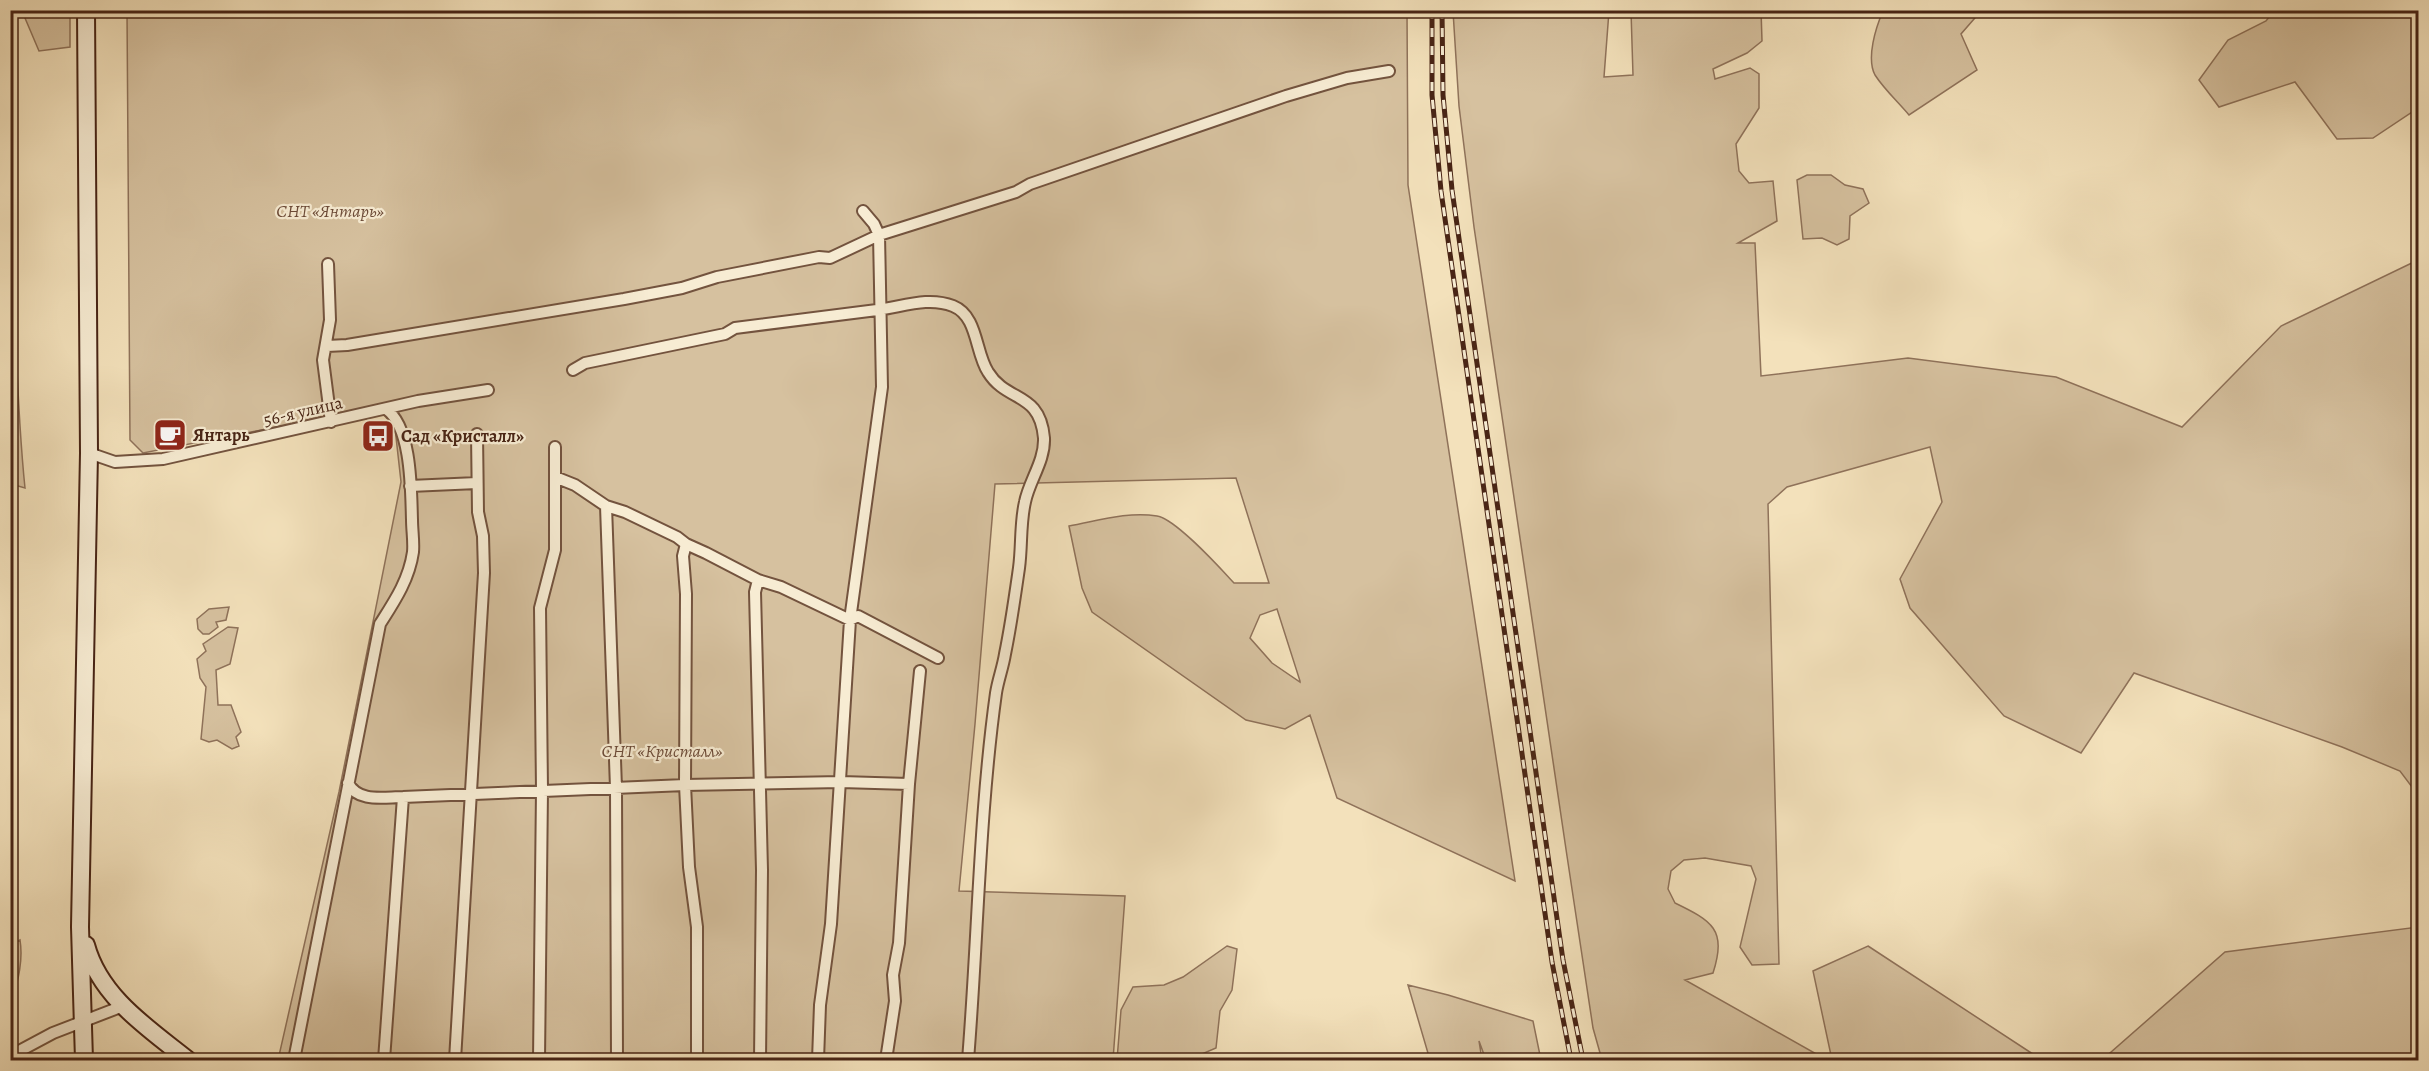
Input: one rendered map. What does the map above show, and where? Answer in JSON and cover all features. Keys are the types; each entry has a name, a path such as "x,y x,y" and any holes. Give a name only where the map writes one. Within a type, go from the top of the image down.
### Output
{"main road":[{"path":"84,1060 81,927 89,453 86,10"},
{"path":"81,927 88,954 104,985 123,1006 188,1060"}],"street":[{"path":"327,346 347,345 624,299 682,288 728,275 819,257 830,258 879,235 1016,192 1030,184 1286,96 1347,78 1389,71"},
{"path":"818,1060 820,1005 831,924 850,620 882,387 879,235 874,224 863,211"},
{"path":"328,264 330,321 323,360 331,422"},
{"path":"573,370 585,363 725,334 735,328 882,310 921,302 936,302 954,306 965,315 987,371 1001,387 1018,395 1033,408 1040,419 1044,441 1038,469 1025,500 1017,579 1005,655 996,690 986,797 968,1060"},
{"name":"56-я улица","path":"89,453 115,462 163,459 386,409 488,390"},
{"path":"294,1060 380,624 404,586 413,552 411,486 407,454 399,425 392,413 386,409"},
{"path":"455,1060 484,573 483,536 477,512 477,434"},
{"path":"539,1060 542,790 540,608 555,550 555,447"},
{"path":"555,477 575,485 606,506 625,512 677,537 686,544 758,580 781,586 850,620"},
{"path":"411,486 477,483"},
{"path":"606,506 616,788 616,1060"},
{"path":"686,544 683,556 686,594 685,785 689,867 697,927 697,1060"},
{"path":"758,580 755,592 762,870 760,1060"},
{"path":"850,620 858,615 938,658"},
{"path":"886,1060 895,1001 894,975 920,671"},
{"path":"348,783 352,791 362,797 685,785 841,782 909,784"},
{"path":"384,1060 403,797"},
{"path":"10,1056 53,1033 123,1006"}],"green space":[{"path":"1761,10 1762,41 1747,53 1713,69 1715,79 1750,68 1759,74 1759,108 1736,144 1739,171 1749,183 1773,181 1777,221 1738,243 1755,243 1761,376 1908,358 2056,377 2182,427 2281,326 2418,260 2418,795 2400,771 2342,747 2134,673 2081,753 2004,716 1910,608 1900,579 1942,502 1930,447 1787,487 1768,504 1779,964 1752,965 1740,947 1756,879 1751,866 1705,858 1684,860 1671,871 1668,889 1675,903 1707,921 1717,936 1717,958 1713,973 1685,980 1827,1060 1602,1060 1593,1028 1474,227 1459,106 1453,11 1609,11 1604,77 1633,75 1631,11"},
{"path":"22,11 70,11 70,47 39,51"},
{"name":"СНТ «Кристалл»","path":"127,11 1407,11 1408,185 1515,881 1337,798 1310,715 1285,729 1246,720 1092,612 1082,588 1069,526 1113,517 1146,515 1165,519 1197,545 1234,583 1269,583 1236,478 995,484 959,891 1125,896 1113,1060 278,1060 339,792 401,482 395,428 401,403 143,453 130,440","holes":["1277,609 1300,682 1272,663 1250,638 1260,615"]},
{"path":"1883,11 1981,11 1961,34 1977,70 1909,115 1875,75 1872,68 1873,43"},
{"path":"2274,11 2418,11 2418,108 2373,138 2337,139 2295,82 2219,107 2199,80 2228,40 2266,21"},
{"path":"1807,175 1831,175 1845,185 1863,189 1869,203 1850,216 1849,239 1837,245 1822,238 1803,239 1797,180"},
{"path":"10,229 20,423 25,488 11,484"},
{"path":"229,607 226,620 216,622 218,627 209,634 203,634 198,629 197,619 209,609"},
{"path":"228,627 238,628 230,664 216,670 218,705 231,705 241,732 236,737 239,746 232,749 217,740 209,742 201,739 206,687 200,678 197,659 206,651 203,644"},
{"path":"2418,927 2418,1060 2102,1060 2225,952"},
{"path":"20,940 20,970 11,999 11,945"},
{"path":"1227,946 1237,949 1232,990 1220,1011 1216,1048 1188,1060 1117,1060 1121,1010 1133,987 1164,985 1183,977"},
{"path":"1868,946 2042,1060 1832,1060 1813,971"},
{"path":"1408,985 1533,1021 1541,1060 1486,1060 1479,1041 1482,1060 1430,1060"}],"railway":[{"path":"1432,10 1432,95 1441,191 1552,962 1571,1060"},
{"path":"1442,10 1443,95 1452,190 1563,960 1583,1060"}],"place":[{"name":"Янтарь","path":"170,435"},
{"name":"Сад «Кристалл»","path":"378,436"}],"park label":[{"name":"СНТ «Янтарь»","path":"330,211"}]}
